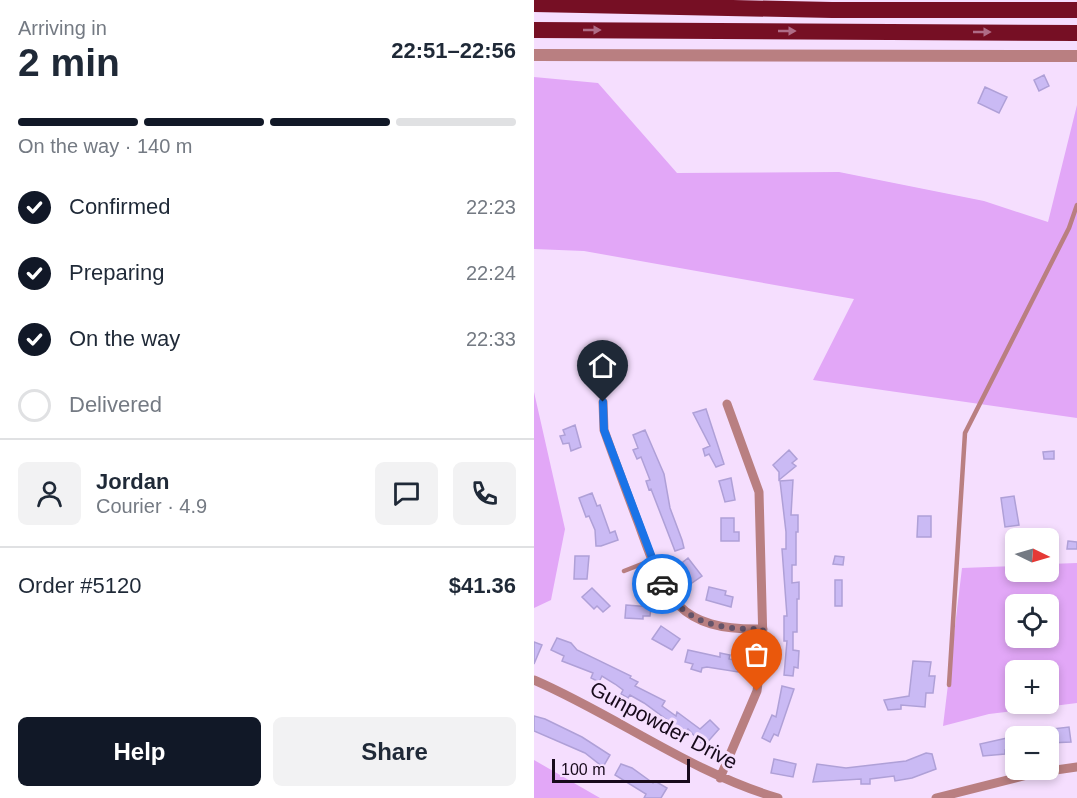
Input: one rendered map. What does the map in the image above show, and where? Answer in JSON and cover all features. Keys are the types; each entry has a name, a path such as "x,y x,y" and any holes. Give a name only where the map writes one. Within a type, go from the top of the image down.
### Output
{"highway":[{"path":"534,4 832,10 1077,10"},
{"path":"534,30 1077,33"}],"street":[{"path":"534,54 1077,56"},
{"path":"603,402 604,430 652,560 672,598 697,618 730,630 763,629"},
{"path":"720,778 757,691 763,629 759,492 727,404"},
{"name":"Gunpowder Drive","path":"534,680 576,699 720,778 778,798"},
{"path":"936,798 1035,773 1077,767"}],"lane":[{"path":"950,685 965,433 1069,228 1077,205"},
{"path":"624,571 652,560"}],"shaded area":[{"path":"534,77 598,83 677,173 839,172 984,201 1048,222 1077,105 1077,418 813,380 854,299 584,251 534,249"},
{"path":"534,392 565,529 551,600 534,608"},
{"path":"1077,563 1077,703 1059,705 1059,660 1005,660 1005,712 943,726 962,568 1005,566 1005,582 1059,582 1059,564"},
{"path":"534,760 600,798 534,798"}],"building":[{"path":"1044,75 1049,86 1039,91 1034,80"},
{"path":"985,87 1007,97 999,113 978,103"},
{"path":"706,409 724,464 716,467 709,454 705,456 703,449 710,446 693,413"},
{"path":"575,425 581,447 571,451 569,443 563,444 560,436 565,435 563,430"},
{"path":"645,430 664,474 670,508 684,548 675,551 651,489 649,490 646,481 650,480 641,457 637,459 633,450 638,448 633,435"},
{"path":"789,450 797,459 792,463 796,466 779,480 779,472 773,465"},
{"path":"1054,451 1054,459 1044,459 1043,452"},
{"path":"731,478 735,500 725,502 719,481"},
{"path":"793,480 791,515 798,515 798,532 796,532 796,565 792,565 792,583 799,582 799,599 797,599 797,632 793,632 793,650 799,651 798,668 794,667 793,676 784,675 787,641 784,641 784,616 787,616 782,549 786,549 786,532 780,481"},
{"path":"592,493 597,506 600,505 610,533 615,531 618,540 601,546 596,546 595,530 589,516 586,517 579,498"},
{"path":"1014,496 1019,525 1005,527 1001,498"},
{"path":"918,516 931,516 931,537 917,537"},
{"path":"721,518 734,518 734,532 739,532 739,541 721,541"},
{"path":"1068,541 1077,542 1077,549 1067,549"},
{"path":"575,556 589,556 587,579 574,579"},
{"path":"835,556 844,557 843,565 833,564"},
{"path":"688,558 702,576 689,585 678,566"},
{"path":"835,580 842,580 842,606 835,606"},
{"path":"709,587 726,591 725,595 733,597 731,607 706,600"},
{"path":"592,588 610,606 603,612 597,606 594,609 582,597"},
{"path":"626,605 651,607 650,616 643,616 643,619 625,618"},
{"path":"661,626 680,639 672,650 652,639"},
{"path":"557,638 571,643 577,650 631,676 630,678 638,682 635,686 665,701 662,706 676,716 677,712 700,729 710,720 719,729 704,746 688,729 685,733 644,703 630,695 628,698 621,694 623,690 602,676 599,682 591,678 593,673 562,661 564,656 551,650"},
{"path":"534,642 542,645 534,664"},
{"path":"688,650 720,657 720,653 730,655 729,659 740,661 738,672 707,667 702,668 701,672 691,669 693,664 685,662"},
{"path":"913,661 931,662 929,676 935,676 933,693 926,693 925,707 901,705 901,709 888,710 884,700 909,696"},
{"path":"782,686 794,689 778,736 774,734 770,742 762,738 772,715 776,717"},
{"path":"534,716 582,737 610,755 603,767 585,753 534,731"},
{"path":"1069,727 1071,742 1059,743 1059,728"},
{"path":"1005,738 1005,754 983,756 980,744"},
{"path":"926,753 932,754 936,769 912,778 895,781 894,776 870,779 870,784 861,784 861,779 813,782 817,764 846,768 906,761"},
{"path":"774,759 796,764 793,777 771,773"},
{"path":"621,764 632,768 653,783 655,781 667,788 661,798 644,798 646,794 615,775"}],"way so far":[{"path":"662,584 684,609 713,626 730,630 763,629 757,691"}],"route":[{"path":"603,402 601,415 604,430 662,584"}]}
